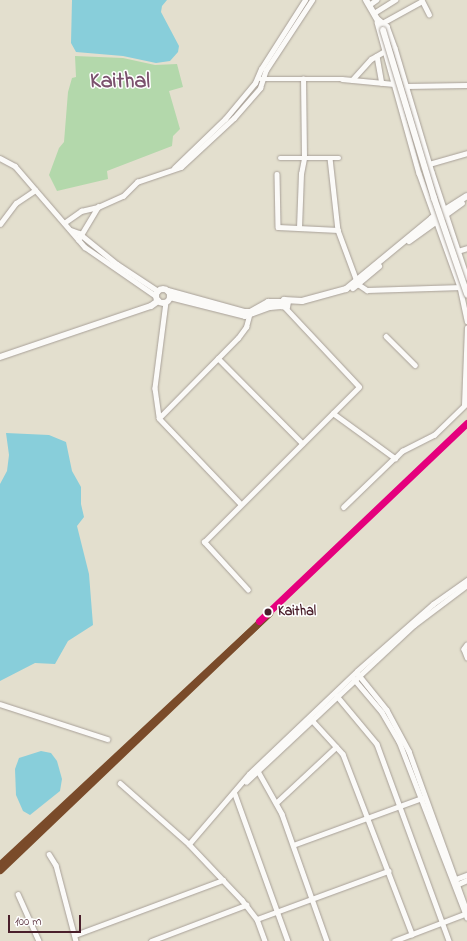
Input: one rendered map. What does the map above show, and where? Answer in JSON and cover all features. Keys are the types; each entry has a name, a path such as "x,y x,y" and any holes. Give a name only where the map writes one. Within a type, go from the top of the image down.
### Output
{"main road":[{"path":"368,2 383,30 434,198 467,294"},
{"path":"157,296 250,314 268,302 285,305 338,293 357,282 436,218 467,196"},
{"path":"445,212 467,200"},
{"path":"0,357 152,306 157,296 163,289 168,297"}],"street":[{"path":"174,168 225,119 257,79 305,0"},
{"path":"64,223 81,212 98,208 122,196 137,182 174,168 181,167 234,118 260,88 266,70 312,0"},
{"path":"368,2 376,0"},
{"path":"376,16 395,0"},
{"path":"384,22 422,0 429,14"},
{"path":"376,16 384,22 395,48 429,164 466,274"},
{"path":"376,16 419,173 460,287 467,321"},
{"path":"352,80 377,56 385,51"},
{"path":"377,56 382,83"},
{"path":"257,79 352,80 394,84"},
{"path":"299,228 301,174 304,158 303,79"},
{"path":"406,86 467,85"},
{"path":"429,164 467,153"},
{"path":"0,158 15,166 78,240 96,257 157,296"},
{"path":"280,158 339,158"},
{"path":"330,158 338,230 357,282 367,290 467,287"},
{"path":"277,174 278,226 281,228 338,230"},
{"path":"0,224 16,203 35,190"},
{"path":"78,240 82,236 98,208"},
{"path":"71,230 82,236 157,296"},
{"path":"458,251 467,248"},
{"path":"168,297 155,388 160,418 240,503"},
{"path":"248,590 204,542 240,503 359,387 285,305"},
{"path":"160,418 246,327 250,314"},
{"path":"344,507 402,451 434,435 466,404 467,328"},
{"path":"386,336 414,365"},
{"path":"218,358 302,443"},
{"path":"333,412 395,458"},
{"path":"358,674 427,608 467,580"},
{"path":"189,844 244,783 310,718 414,625 467,585"},
{"path":"467,645 464,648 467,656"},
{"path":"358,674 398,728 466,914 394,941"},
{"path":"310,718 337,696 353,678"},
{"path":"353,678 391,725 423,797"},
{"path":"337,696 378,744 449,941"},
{"path":"0,704 107,739"},
{"path":"310,718 343,754 412,934"},
{"path":"276,803 336,746"},
{"path":"257,770 276,803 293,845 327,941"},
{"path":"120,783 189,844 246,904 257,919 264,941"},
{"path":"235,794 288,941"},
{"path":"293,845 423,797"},
{"path":"49,854 56,865 76,941"},
{"path":"257,919 388,871"},
{"path":"454,882 467,875"},
{"path":"75,935 223,880"},
{"path":"454,882 467,880"},
{"path":"18,894 39,941"},
{"path":"151,941 163,939 246,904"}],"green space":[{"path":"75,56 123,58 155,65 177,64 183,87 169,91 180,129 173,136 172,146 107,171 108,179 57,191 49,175 59,148 64,142 68,92 72,78 76,77"}],"water":[{"path":"72,0 167,0 162,6 161,12 179,46 178,52 170,61 156,63 123,56 76,52 71,43"},
{"path":"6,433 49,435 66,442 72,471 81,487 81,504 84,517 77,526 89,574 93,625 68,641 55,664 35,663 0,681 0,484 7,471 9,455"},
{"path":"41,751 51,753 57,761 62,779 60,791 30,815 23,811 16,795 15,769 19,758"}],"transit line":[{"path":"259,621 467,423"},
{"path":"0,864 269,613 0,870"}],"place":[{"name":"Kaithal","path":"268,612"}],"district":[{"name":"Kaithal","path":"120,83"}]}
